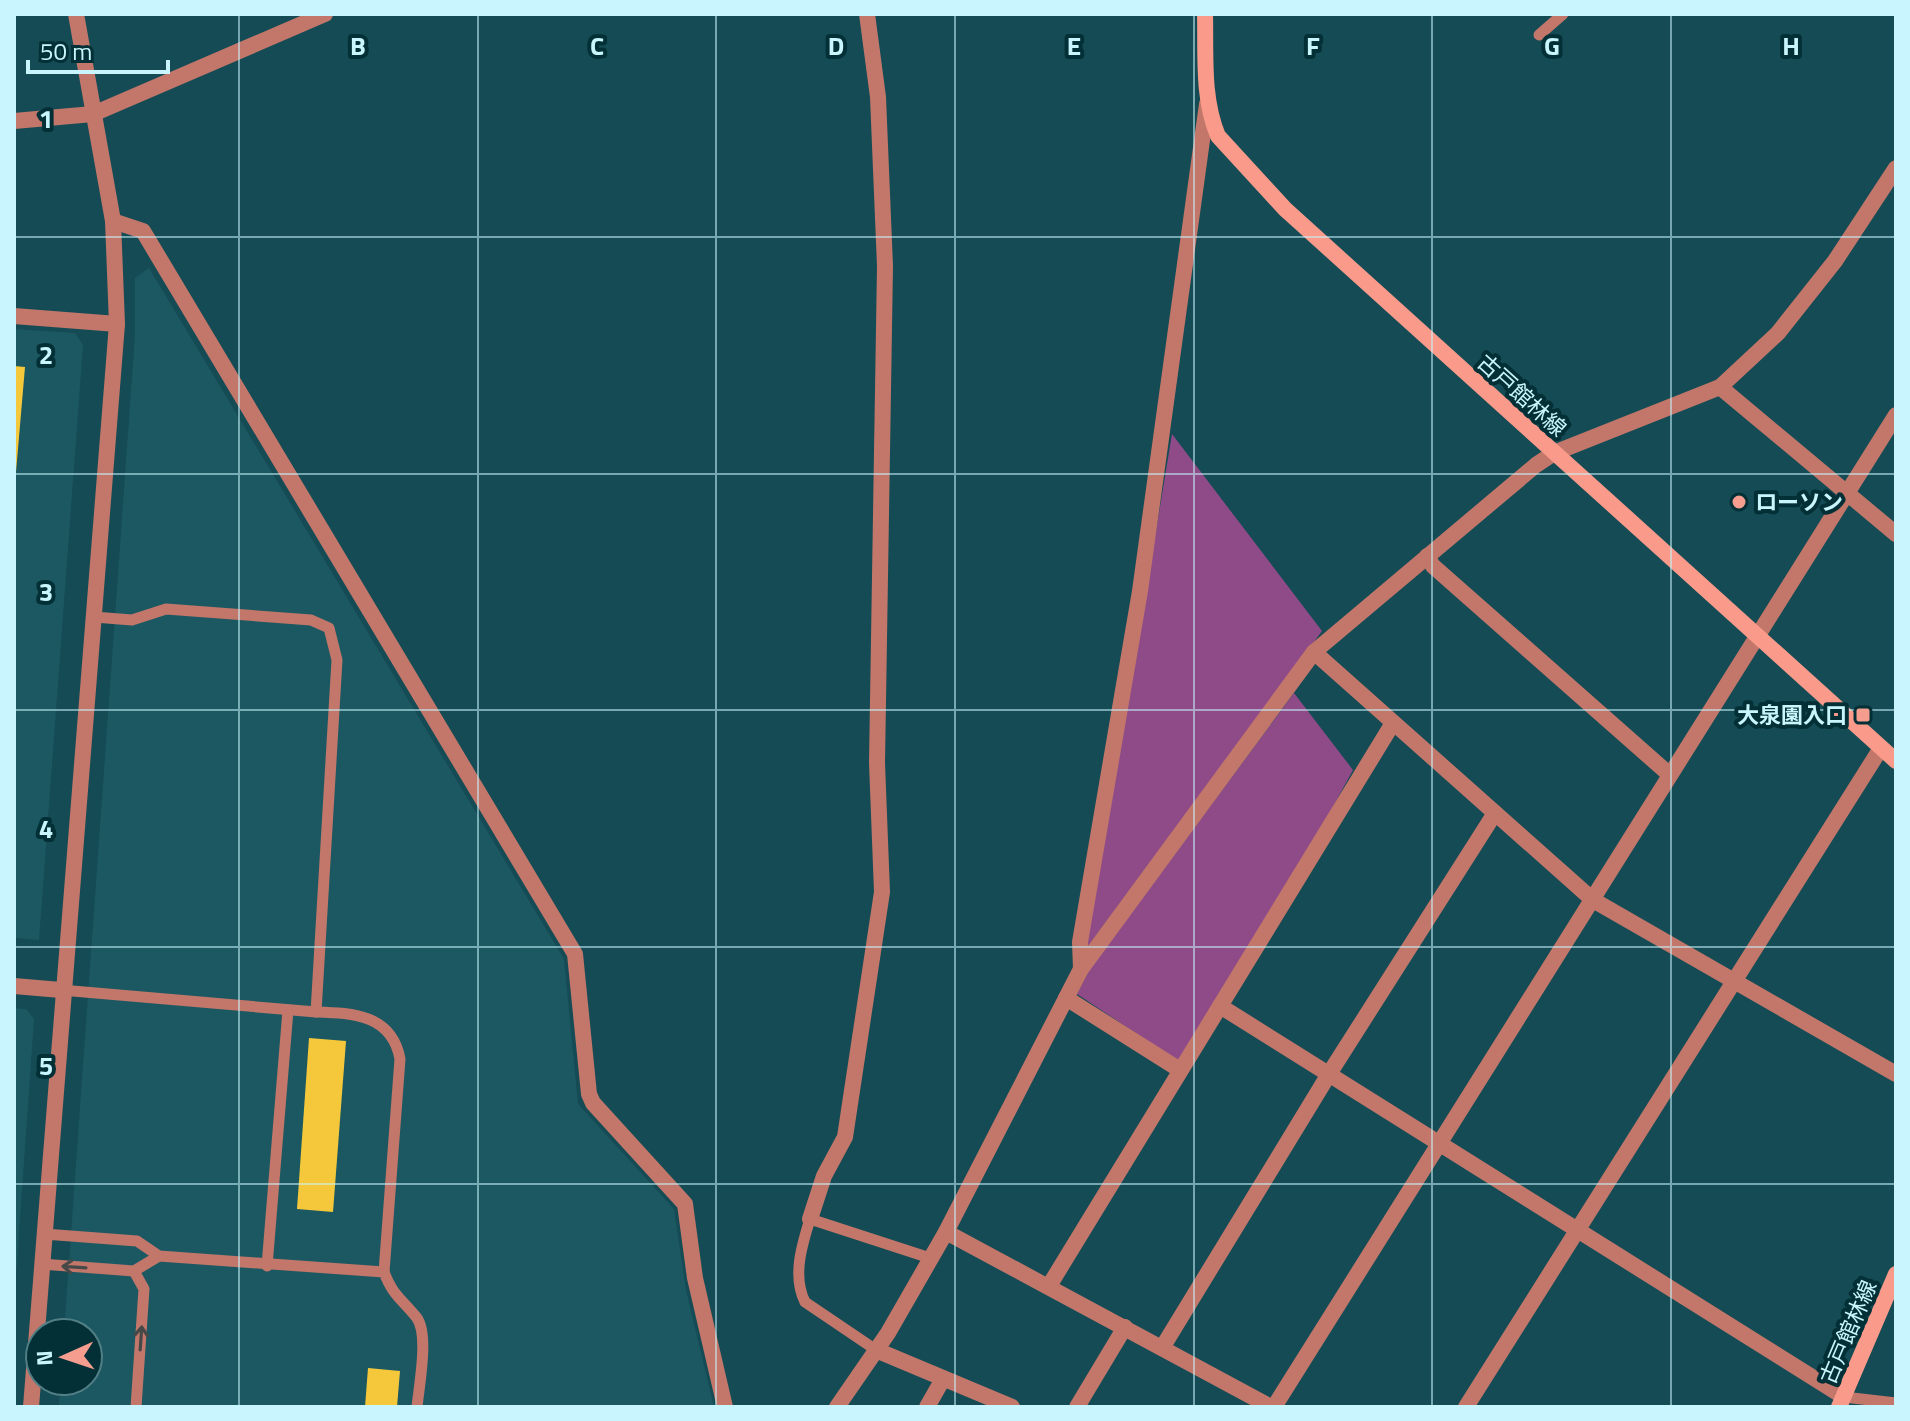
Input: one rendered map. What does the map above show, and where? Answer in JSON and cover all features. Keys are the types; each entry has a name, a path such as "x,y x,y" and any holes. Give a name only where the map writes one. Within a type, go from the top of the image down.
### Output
{"main road":[{"name":"古戸館林線","path":"1205,14 1207,104 1218,136 1285,209 1896,761"},
{"name":"古戸館林線","path":"1842,1402 1896,1274"}],"street":[{"path":"31,1407 61,990 117,324 113,221 76,14"},
{"path":"14,121 93,114 325,14"},
{"path":"810,1219 824,1176 845,1137 882,892 877,731 885,266 878,97 867,14"},
{"path":"1081,969 1080,942 1165,430 1207,104"},
{"path":"837,1407 876,1350 946,1232 1051,1021 1081,969 1314,652 1554,453 1720,387 1778,333 1835,261 1896,168"},
{"path":"113,221 143,231 575,954 589,1094 593,1103 685,1204 695,1278 725,1407"},
{"path":"14,316 117,324"},
{"path":"1720,387 1896,534"},
{"path":"946,1232 1273,1407 1896,415"},
{"path":"1427,556 1433,566 1670,775"},
{"path":"1314,652 1593,900 1734,984 1896,1074"},
{"path":"1049,1286 1393,723"},
{"path":"1466,1407 1881,748"},
{"path":"1162,1348 1329,1074 1495,813"},
{"path":"14,986 61,990"},
{"path":"1066,998 1180,1070"},
{"path":"1220,1006 1578,1230 1842,1402"},
{"path":"1077,1407 1125,1327"},
{"path":"876,1350 1012,1407"},
{"path":"927,1407 943,1379"}],"lane":[{"path":"1539,35 1563,14"},
{"path":"94,617 132,620 166,609 311,620 329,628 337,660 316,1012"},
{"path":"61,990 374,1019 390,1032 398,1045 400,1059 384,1272 392,1294 418,1320 423,1334 417,1407"},
{"path":"267,1266 288,1010"},
{"path":"876,1350 805,1302 800,1259 810,1219 930,1258"},
{"path":"44,1234 137,1241 159,1256 384,1272"},
{"path":"41,1264 134,1271 159,1256"},
{"path":"134,1271 144,1289 136,1407"},
{"path":"1842,1402 1896,1403"}],"shaded area":[{"path":"149,268 564,959 578,1104 674,1209 686,1290 714,1407 59,1407 59,1397 104,1397 104,1317 65,1317 135,335 135,278"},
{"path":"14,329 75,333 83,345 39,940 16,938 14,950"},
{"path":"1172,434 1322,631 1086,949 1160,507"},
{"path":"1294,693 1353,770 1259,942 1184,1065 1077,994 1090,969"},
{"path":"14,1008 26,1009 34,1019 16,1276"}],"building":[{"path":"14,366 25,367 16,472 14,472"},
{"path":"309,1038 346,1041 333,1212 297,1209"},
{"path":"368,1368 400,1371 397,1407 365,1407"}],"place":[{"name":"ローソン","path":"1739,502"},
{"name":"大泉園入口","path":"1863,715"}]}
